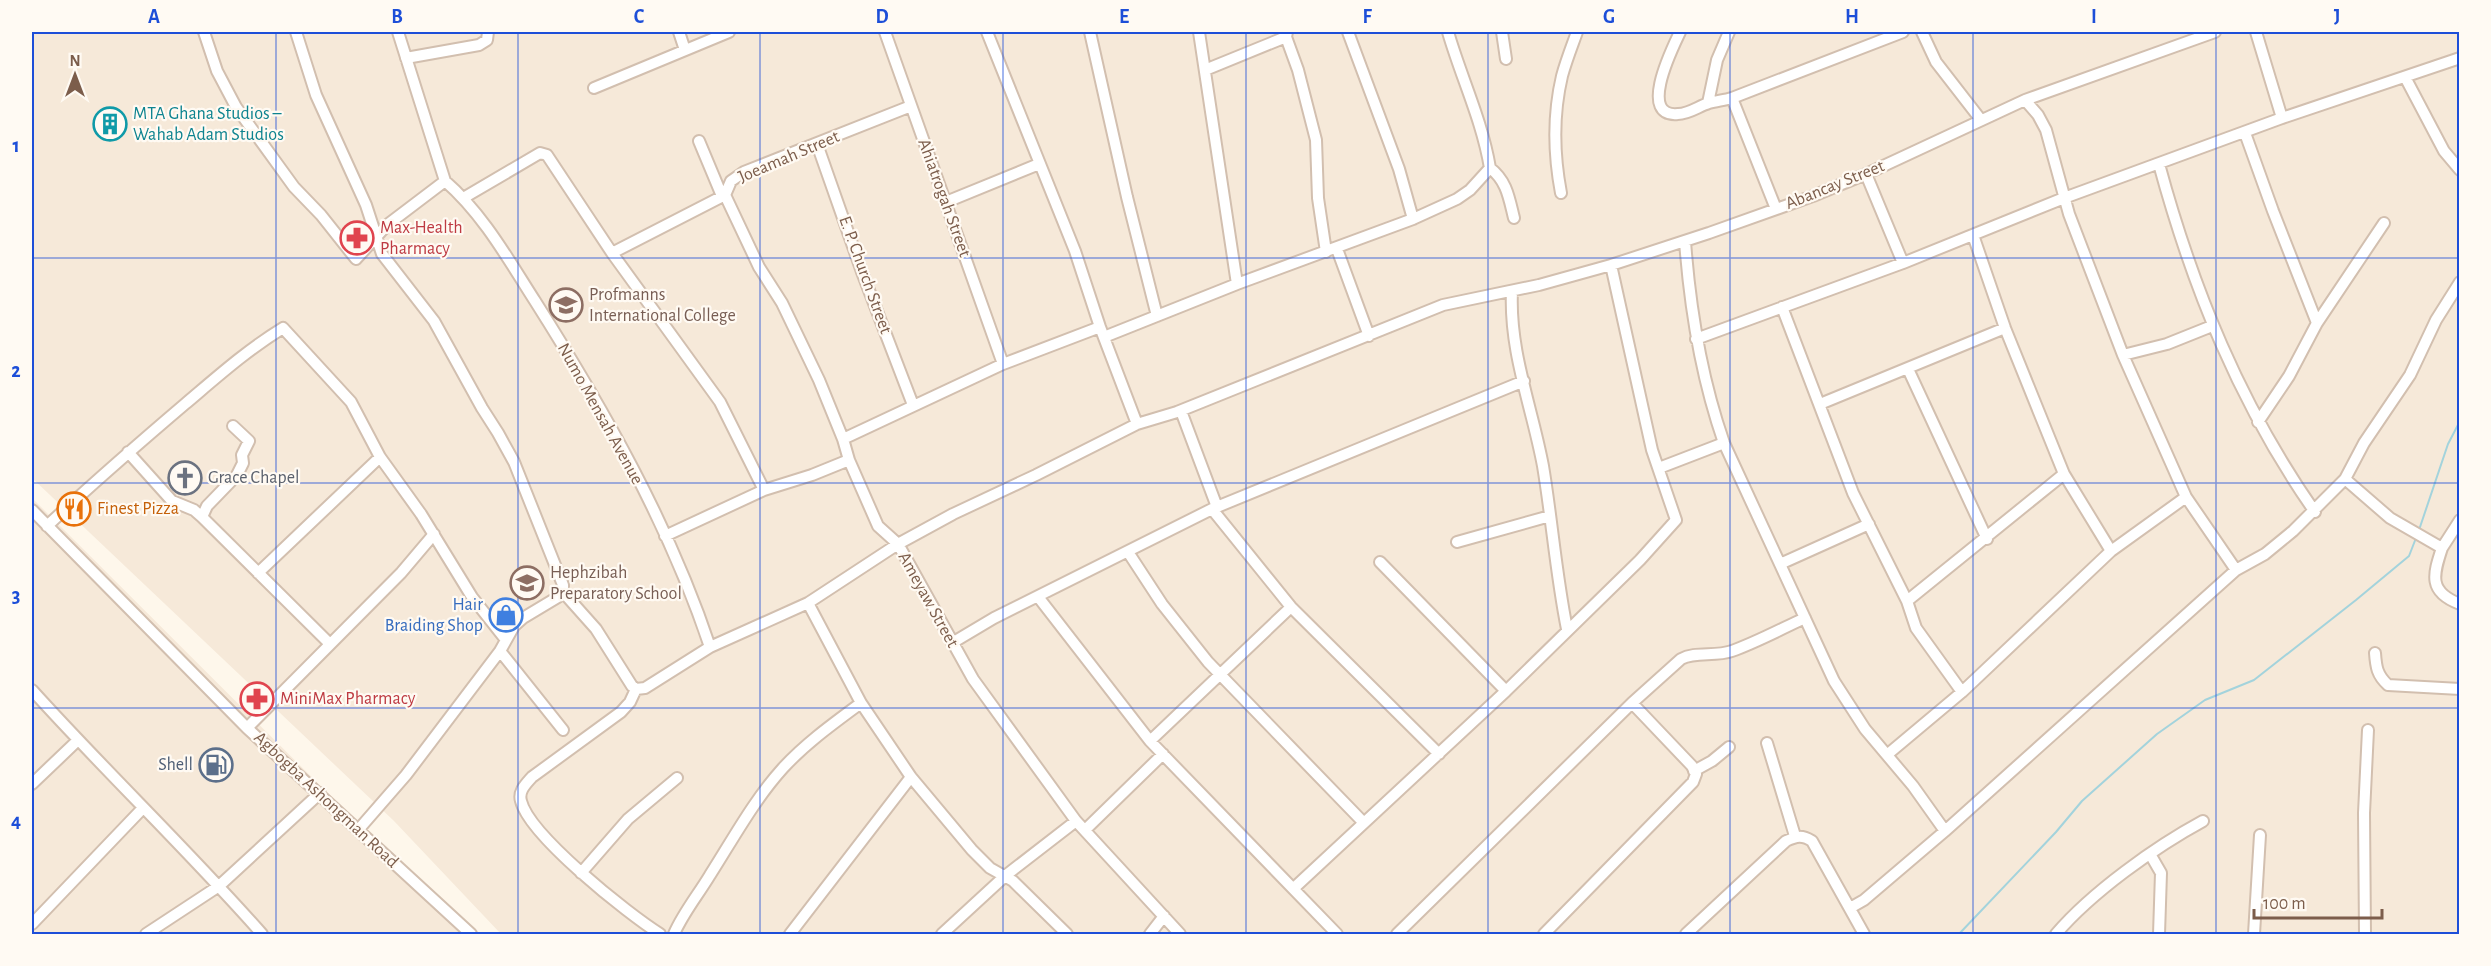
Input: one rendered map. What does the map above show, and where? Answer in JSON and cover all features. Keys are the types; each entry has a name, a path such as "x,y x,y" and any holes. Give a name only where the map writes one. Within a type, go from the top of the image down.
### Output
{"street":[{"path":"204,32 217,71 236,107 294,187 321,215 356,259 387,225 445,181 398,32"},
{"path":"296,32 316,95 366,205 382,254 434,321 514,462 561,577 563,592 596,629 622,674 636,689 630,702 621,712 532,777 521,790 520,799 527,815 581,873 660,934"},
{"path":"406,58 479,45 487,40 488,32"},
{"path":"679,32 685,50"},
{"path":"594,88 729,32"},
{"name":"Ahiatrogah Street","path":"885,32 1003,364"},
{"path":"987,32 1075,251 1102,332 1137,424"},
{"path":"1090,32 1127,197 1157,316"},
{"path":"1199,32 1237,284"},
{"path":"1348,32 1399,169 1413,219"},
{"path":"1448,32 1475,107 1490,168 1505,183 1514,218"},
{"path":"1502,32 1506,59"},
{"path":"1561,193 1556,167 1557,108 1562,76 1577,32"},
{"path":"1680,32 1659,83 1659,101 1667,112 1678,115 1732,98 1903,32"},
{"path":"1708,104 1717,60 1729,32"},
{"path":"1922,32 1936,62 1981,120"},
{"name":"Abancay Street","path":"636,689 645,688 710,647 808,603 898,544 953,514 1036,476 1137,424 1181,411 1443,305 1512,291 1611,265 1776,209 1866,174 2025,100 2199,34 2215,32"},
{"path":"2256,32 2282,118"},
{"path":"1205,70 1287,34 1316,140 1318,198 1331,250 1369,336"},
{"path":"1696,339 1903,263 2064,198 2282,118 2460,58"},
{"path":"2405,77 2444,152 2460,170"},
{"path":"1732,98 1776,209"},
{"path":"2025,100 2038,115 2046,130 2064,198 2123,355 2186,497 2236,570"},
{"name":"Joeamah Street","path":"612,253 724,195 731,181 744,172 911,106"},
{"path":"2245,133 2273,211 2318,323"},
{"name":"Ameyaw Street","path":"699,141 759,267 782,303 819,380 849,460 878,526 898,544 973,679 1076,821 1180,934"},
{"name":"E. P. Church Street","path":"817,144 862,272 914,405"},
{"path":"465,197 540,153 544,153 612,253 720,402 764,490"},
{"path":"946,202 1039,164"},
{"path":"2159,164 2173,216 2212,326 2258,422 2288,474 2315,512"},
{"path":"843,439 1003,364 1157,316 1413,219 1470,190 1490,168"},
{"path":"1866,174 1903,263"},
{"name":"Numo Mensah Avenue","path":"445,181 465,197 501,249 608,422 665,536 684,578 710,647"},
{"path":"2258,422 2289,376 2318,323 2385,223"},
{"path":"1973,236 2005,328 2064,474 2111,551"},
{"path":"1685,241 1696,339 1710,402 1724,442 1834,681 1865,729 1888,754 1945,831"},
{"path":"1294,888 1506,691 1673,525 1675,515 1652,450 1611,265"},
{"path":"1850,908 1864,900 1945,831 2236,570 2265,554 2315,512 2345,479 2364,443 2410,375 2436,320 2460,282"},
{"path":"1512,291 1510,318 1513,342 1542,465 1558,586 1567,629"},
{"path":"1782,308 1854,493 1907,601 1916,628 1931,652 1962,692"},
{"path":"2123,355 2167,344 2212,326"},
{"path":"47,526 128,452 254,346 283,328 351,402 381,457 434,534 472,597 506,640"},
{"path":"1820,404 2005,328"},
{"path":"1908,369 1987,538"},
{"path":"952,643 994,618 1039,598 1214,508 1524,381"},
{"path":"1181,411 1214,508 1291,607 1439,754"},
{"path":"202,517 207,506 237,475 243,464 242,455 249,441 233,426"},
{"path":"1659,468 1724,442"},
{"path":"128,452 172,501 194,510 202,517 330,644"},
{"path":"258,573 381,457"},
{"path":"665,536 764,490 812,475 849,460"},
{"path":"1907,601 2064,474"},
{"path":"2345,479 2390,518 2442,548"},
{"path":"1888,754 1962,692 2111,551 2186,497"},
{"name":"Agbogba Ashongman Road","path":"32,510 248,728 471,934"},
{"path":"1457,542 1550,516"},
{"path":"2460,520 2442,548 2434,580 2438,590 2447,599 2460,603"},
{"path":"1780,564 1869,524"},
{"path":"248,728 401,573 434,534"},
{"path":"1128,552 1162,604 1220,675 1364,823"},
{"path":"1380,562 1506,691"},
{"path":"358,829 406,775 500,651 514,626 563,592"},
{"path":"1039,598 1150,741 1337,934"},
{"path":"808,603 861,703 911,777 972,850 990,868 1013,881 1067,934"},
{"path":"1150,741 1291,607"},
{"path":"1397,934 1632,703 1688,655 1709,656 1731,651 1805,618"},
{"path":"500,651 563,730"},
{"path":"2375,653 2380,678 2388,685 2460,689"},
{"path":"32,690 77,741 219,886 262,934"},
{"path":"674,934 729,843 759,798 783,768 818,735 861,703"},
{"path":"1544,934 1693,782 1695,774 1692,766 1632,703"},
{"path":"2365,934 2364,813 2368,730"},
{"path":"32,784 77,741"},
{"path":"1767,743 1795,836"},
{"path":"1694,771 1712,761 1729,747"},
{"path":"1085,830 1163,754"},
{"path":"790,934 911,777"},
{"path":"581,873 628,819 677,778"},
{"path":"146,934 219,886 320,793"},
{"path":"32,924 143,808"},
{"path":"2056,934 2102,891 2150,854 2204,820"},
{"path":"942,934 1005,876 1076,821"},
{"path":"2254,934 2260,835"},
{"path":"1686,934 1786,841 1795,836 1804,836 1812,841 1864,934"},
{"path":"2150,854 2161,873 2159,934"},
{"path":"1150,934 1164,916"}],"shaded area":[{"path":"32,32 2459,32 2459,934 501,934 394,821 32,478"},
{"path":"32,498 469,934 32,934"}],"waterway":[{"path":"2419,530 2448,444 2460,421"},
{"path":"1959,934 2056,832 2082,801 2157,734 2205,700 2254,680 2409,556 2416,538"}],"place":[{"name":"MTA Ghana Studios – Wahab Adam Studios","path":"110,124"},
{"name":"Max-Health Pharmacy","path":"357,238"},
{"name":"Profmanns International College","path":"566,305"},
{"name":"Grace Chapel","path":"185,478"},
{"name":"Finest Pizza","path":"74,509"},
{"name":"Hephzibah Preparatory School","path":"527,583"},
{"name":"Hair Braiding Shop","path":"506,615"},
{"name":"MiniMax Pharmacy","path":"257,699"},
{"name":"Shell","path":"216,765"}]}
